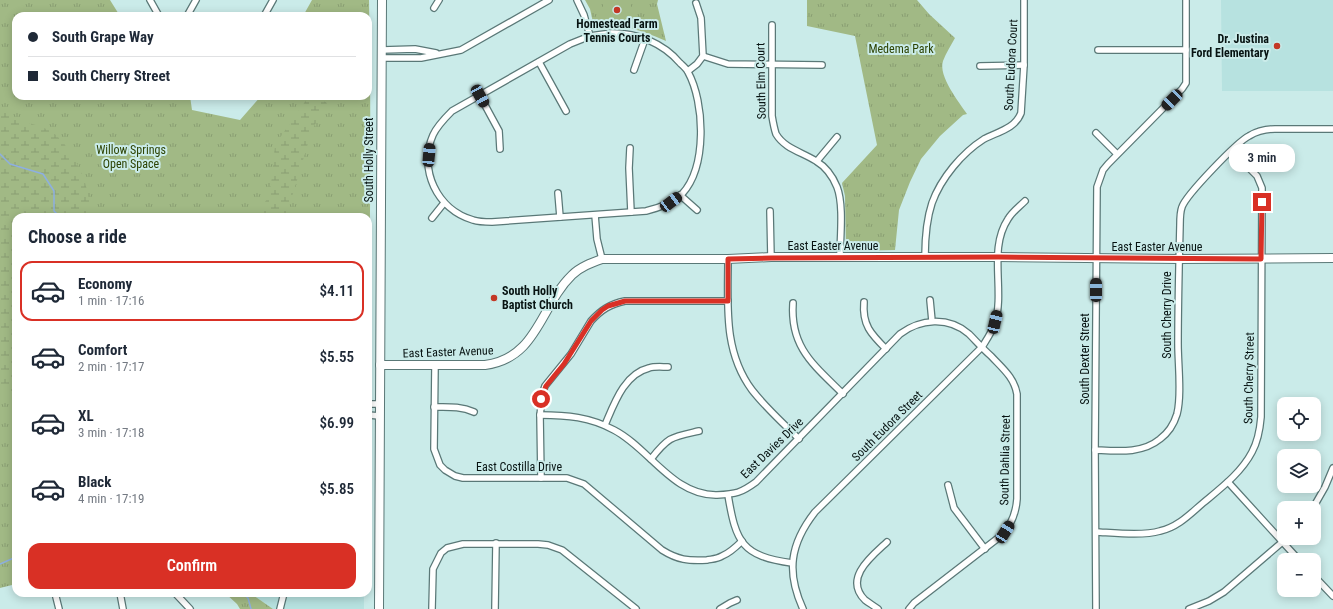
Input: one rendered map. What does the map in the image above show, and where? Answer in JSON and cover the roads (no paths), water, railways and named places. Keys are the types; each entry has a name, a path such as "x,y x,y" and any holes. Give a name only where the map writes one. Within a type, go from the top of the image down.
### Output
{"street":[{"path":"150,0 157,12"},
{"path":"189,12 196,0"},
{"path":"266,12 273,0"},
{"name":"South Holly Street","path":"379,609 382,0"},
{"path":"434,8 439,0"},
{"path":"382,54 417,58 454,52 465,48 549,0"},
{"path":"577,0 584,15 590,36"},
{"name":"South Eudora Court","path":"925,258 925,239 928,221 932,203 941,184 952,169 967,153 982,141 1011,126 1019,118 1021,113 1024,65 1024,0"},
{"name":"South Dexter Street","path":"1096,609 1095,450 1097,187 1103,170 1182,89 1186,83 1186,0"},
{"path":"688,71 703,56 701,18 696,3"},
{"name":"South Elm Court","path":"772,25 772,116 776,132 786,146 817,161 831,176 839,196 840,258"},
{"path":"621,33 645,39 665,49 688,71 695,90 700,120 699,155 694,175 689,185 680,196 653,210 492,222 479,222 465,218 454,212 444,203 430,179 428,164 429,146 438,127 452,111 570,44 590,36 621,33"},
{"path":"634,70 645,39"},
{"path":"382,54 415,50 441,54"},
{"path":"1098,50 1186,50"},
{"path":"703,56 728,64 822,65"},
{"path":"539,62 566,111"},
{"path":"980,66 1024,65"},
{"path":"480,96 499,131 500,149"},
{"name":"South Cherry Drive","path":"1095,450 1128,451 1147,447 1157,442 1168,432 1176,415 1179,402 1178,344 1180,225 1182,206 1190,192 1240,142 1248,136 1267,129 1333,129"},
{"path":"1096,133 1118,154"},
{"path":"817,161 837,137"},
{"path":"630,148 628,168 631,212"},
{"name":"South Cherry Street","path":"1096,532 1151,533 1167,530 1178,524 1228,482 1241,469 1252,453 1258,437 1260,426 1262,188 1260,180 1255,173 1232,151"},
{"path":"558,193 560,218"},
{"path":"680,196 697,210"},
{"name":"South Eudora Street","path":"803,609 794,586 792,563 798,538 804,526 815,512 982,347 992,330 997,314 998,257 1001,236 1007,220 1025,201"},
{"path":"432,218 444,203"},
{"path":"770,211 771,258"},
{"path":"595,215 597,239 602,259"},
{"name":"East Easter Avenue","path":"380,365 485,365 511,357 520,350 531,337 560,290 572,275 591,263 602,259 998,257 1179,259 1333,258"},
{"path":"728,259 728,326 730,340 741,372 760,400 799,439"},
{"path":"930,300 932,321"},
{"path":"541,478 541,399 546,386 564,364 591,321 602,310 616,303 625,301 728,301"},
{"path":"864,302 865,319 869,330 886,349"},
{"path":"793,303 793,323 802,349 811,361 842,394"},
{"name":"East Davies Drive","path":"540,415 567,415 582,417 605,425 621,434 686,487 700,493 728,495 741,492 756,482 900,334 907,329 922,323 932,321 941,322 957,327 968,333 982,347"},
{"name":"South Dahlia Street","path":"909,609 914,603 1005,532 1016,509 1017,394 1011,378 982,347"},
{"name":"East Costilla Drive","path":"434,365 434,449 440,465 455,476 463,478 567,478 584,484 662,550 677,558 692,561 720,557 727,554 742,541"},
{"path":"605,425 614,404 630,378 640,371 648,368 668,367"},
{"path":"372,404 380,404"},
{"path":"434,407 460,407 474,412"},
{"path":"372,415 380,416"},
{"path":"651,458 668,440 676,436 700,430"},
{"path":"1317,501 1333,468"},
{"path":"1228,482 1277,537"},
{"path":"948,485 954,508 985,549"},
{"path":"728,495 732,522 738,535 747,547 765,558 792,563"},
{"path":"878,609 865,600 861,594 858,580 863,566 887,542"},
{"path":"432,609 433,569 441,553 447,548 463,544 548,545 562,550 636,609"},
{"path":"495,609 496,544"},
{"path":"1188,609 1209,601 1224,592 1280,545"},
{"path":"1284,545 1292,553"},
{"path":"1321,583 1333,596"},
{"path":"57,597 59,609"},
{"path":"121,597 123,609"},
{"path":"179,597 190,609"},
{"path":"280,609 283,597"},
{"path":"720,609 730,602 737,600"}],"waterway":[{"path":"0,154 10,164 43,174 54,191 54,211 56,213"},
{"path":"0,564 12,559"},
{"path":"247,597 251,609"}],"place":[{"name":"Homestead Farm Tennis Courts","path":"617,10"},
{"name":"Dr. Justina Ford Elementary","path":"1277,46"},
{"name":"South Holly Baptist Church","path":"494,298"}],"park label":[{"name":"Medema Park","path":"901,49"},
{"name":"Willow Springs Open Space","path":"131,157"}]}
